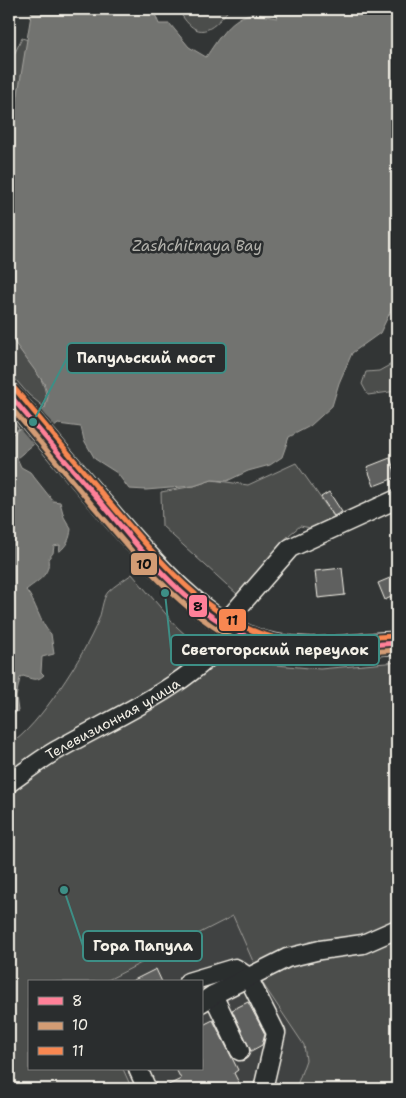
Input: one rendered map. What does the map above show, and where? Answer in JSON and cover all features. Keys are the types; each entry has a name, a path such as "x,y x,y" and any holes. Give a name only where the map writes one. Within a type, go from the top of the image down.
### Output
{"main road":[{"path":"13,400 138,546 188,595 247,637 285,647 308,649 397,643"}],"street":[{"name":"Телевизионная улица","path":"9,783 58,749 151,700 223,644 230,626 290,548 397,499"},
{"path":"240,1051 207,999 287,958 320,950 363,944 397,929"},
{"path":"195,980 235,968 253,974"},
{"path":"253,974 276,1033 263,1089"},
{"path":"138,1070 147,1089"}],"shaded area":[{"path":"178,9 229,9 216,24 203,30 197,30 191,26"},
{"path":"22,38 28,40 15,112 9,114 9,65"},
{"path":"9,335 41,379 46,398 45,408 29,395 9,372"},
{"path":"397,361 397,391 368,395 362,384 366,372 379,371"},
{"path":"9,416 19,428 9,437"},
{"path":"296,463 334,517 311,528 300,526 289,535 238,595 162,526 161,492 194,486 212,480 248,485"},
{"path":"132,574 177,627 212,659 320,669 397,662 397,1089 271,1089 270,1081 296,1088 306,1060 304,1045 263,984 233,916 108,980 28,980 28,1070 123,1070 132,1089 9,1089 9,745 34,723 60,689 92,635 104,598"},
{"path":"233,916 263,984 304,1045 306,1060 295,1089 271,1082 271,1089 132,1089 123,1070 202,1070 202,980 108,980"}],"water":[{"name":"Zashchitnaya Bay","path":"32,9 153,9 159,24 170,24 189,47 206,57 220,36 239,18 254,14 277,18 279,12 266,9 397,9 397,298 380,333 352,353 339,383 332,406 310,426 289,437 282,457 270,465 248,471 227,481 212,480 194,486 146,490 129,489 117,473 95,459 84,440 81,427 58,424 17,458 21,467 30,472 53,501 60,502 64,517 71,529 68,542 59,552 60,545 54,546 53,553 48,559 45,573 26,590 51,634 54,654 42,657 41,672 44,675 39,679 23,676 20,678 16,697 18,711 9,716 9,437 45,408 48,397 44,383 9,335 9,114 15,112"}],"pier":[{"path":"40,408 56,428 35,446 18,426"}],"building":[{"path":"390,458 397,477 374,486 367,467"},
{"path":"329,492 342,512 334,516 321,497"},
{"path":"342,568 345,595 318,598 315,571"},
{"path":"397,575 397,594 385,600 378,583"},
{"path":"156,969 161,980 134,980"},
{"path":"248,1002 265,1034 262,1045 251,1051 232,1010"},
{"path":"213,1020 238,1070 234,1073 242,1089 160,1089 181,1079 176,1070 202,1070 202,1026"}],"transit line":[{"name":"11","path":"15,389 159,559 179,579 223,615 247,628 287,640 318,641 397,636"},
{"name":"8","path":"9,394 154,565 174,585 218,621 242,634 268,644 300,649 397,643"},
{"name":"10","path":"9,405 151,572 195,613 218,630 243,643 269,652 285,655 317,656 397,650"}],"place":[{"name":"Папульский мост","path":"33,422"},
{"name":"Светогорский переулок","path":"165,593"},
{"name":"Гора Папула","path":"64,890"}]}
